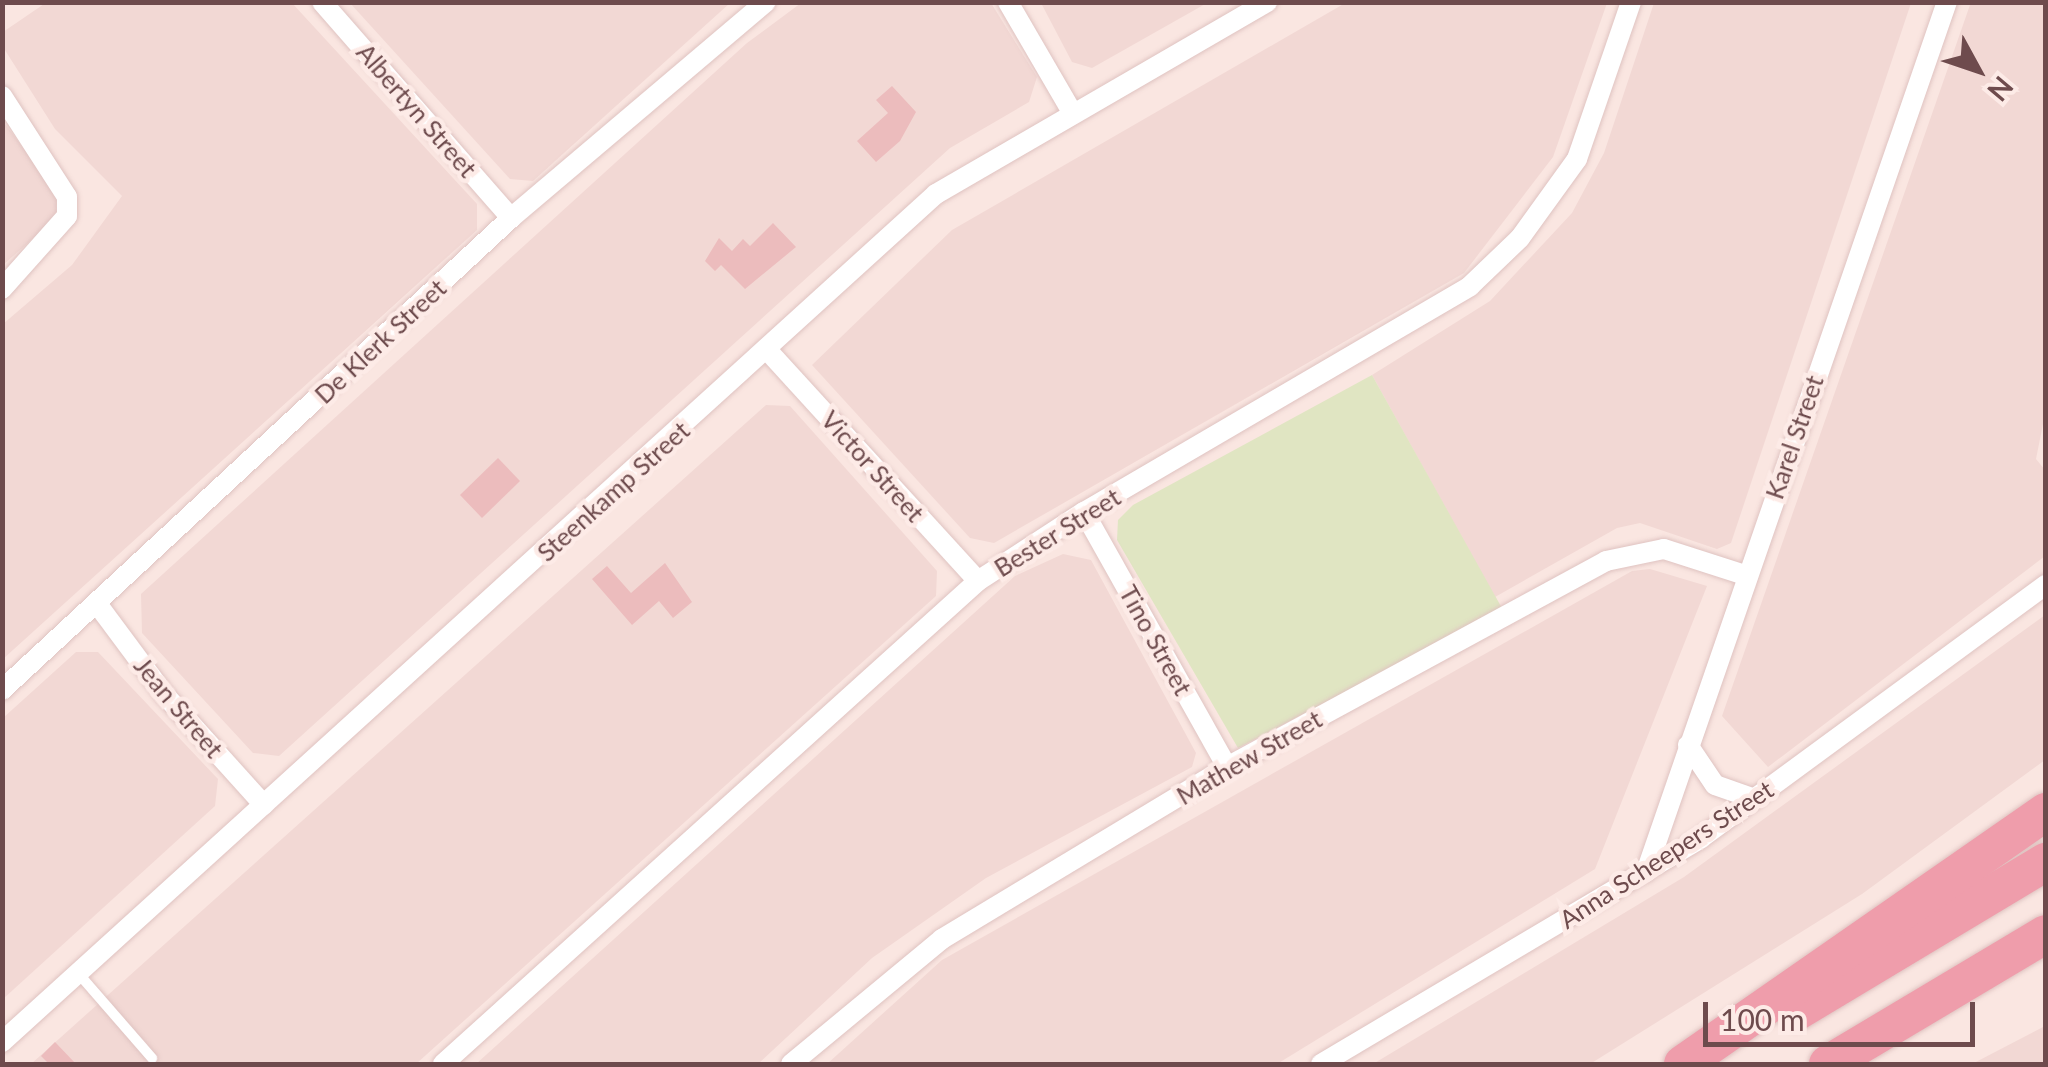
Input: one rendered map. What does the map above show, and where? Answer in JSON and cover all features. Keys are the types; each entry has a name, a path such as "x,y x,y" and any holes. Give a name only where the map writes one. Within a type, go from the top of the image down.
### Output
{"highway":[{"path":"1683,1064 2046,812"},
{"path":"1708,1064 2046,862"},
{"path":"1828,1064 2046,934"},
{"path":"1855,1064 2046,962"}],"street":[{"name":"Albertyn Street","path":"322,2 512,218"},
{"name":"De Klerk Street","path":"2,690 512,218 766,2"},
{"path":"1008,2 1072,112"},
{"name":"Steenkamp Street","path":"2,1042 768,351 936,194 1266,2"},
{"name":"Bester Street","path":"442,1064 978,581 1084,512 1470,286 1520,238 1576,159 1631,2"},
{"name":"Karel Street","path":"1646,872 1745,574 1946,2"},
{"path":"2,96 68,197 58,234 2,289"},
{"name":"Victor Street","path":"768,351 978,581"},
{"name":"Tino Street","path":"1084,512 1227,768"},
{"name":"Mathew Street","path":"791,1064 942,939 1227,768 1623,554 1664,549 1745,574"},
{"name":"Anna Scheepers Street","path":"1321,1064 1646,872 1755,799 2046,584"},
{"name":"Jean Street","path":"98,604 164,694 264,805"},
{"path":"1688,745 1714,785 1755,799"}],"lane":[{"path":"78,973 152,1058"}],"shaded area":[{"path":"47,2 292,3 477,204 477,230 3,659 3,324 72,265 122,196 55,129 3,47 3,32"},
{"path":"1347,2 1607,3 1553,157 1464,273 994,543 970,538 812,365 952,230"},
{"path":"1971,2 2045,3 2046,409 2036,459 2045,470 2045,556 1768,767 1722,716"},
{"path":"350,3 730,3 533,181 510,179"},
{"path":"801,3 991,3 1037,77 1029,102 950,148 279,756 253,753 142,633 141,594 747,43"},
{"path":"1041,3 1207,3 1092,68 1072,62"},
{"path":"1654,3 1911,3 1731,543 1717,549 1640,523 1617,528 1495,597 1372,375 1490,301 1572,213 1604,153"},
{"path":"2,120 57,193 56,218 3,265"},
{"path":"766,405 790,406 937,571 936,596 416,1064 31,1064"},
{"path":"1063,554 1091,560 1196,753 1192,767 986,878 872,958 758,1064 476,1064 1015,576"},
{"path":"1650,569 1707,586 1595,869 1277,1064 827,1064 942,960 1632,571"},
{"path":"2045,615 2045,760 1862,894 1590,1064 1373,1064 1684,877"},
{"path":"76,652 98,652 218,779 215,806 3,999 3,718"},
{"path":"2045,1026 2045,1064 1972,1064"}],"green space":[{"path":"1372,375 1503,610 1238,748 1117,540 1118,520 1133,505"}],"building":[{"path":"892,86 916,112 900,141 876,162 857,141 888,113 876,100"},
{"path":"773,223 796,247 745,289 721,265 715,271 705,261 719,238 732,251 743,239 750,246"},
{"path":"498,458 520,481 482,518 460,495"},
{"path":"665,563 692,602 673,618 659,601 632,625 592,579 607,566 631,593"},
{"path":"55,1042 76,1064 49,1064 41,1056"}]}
